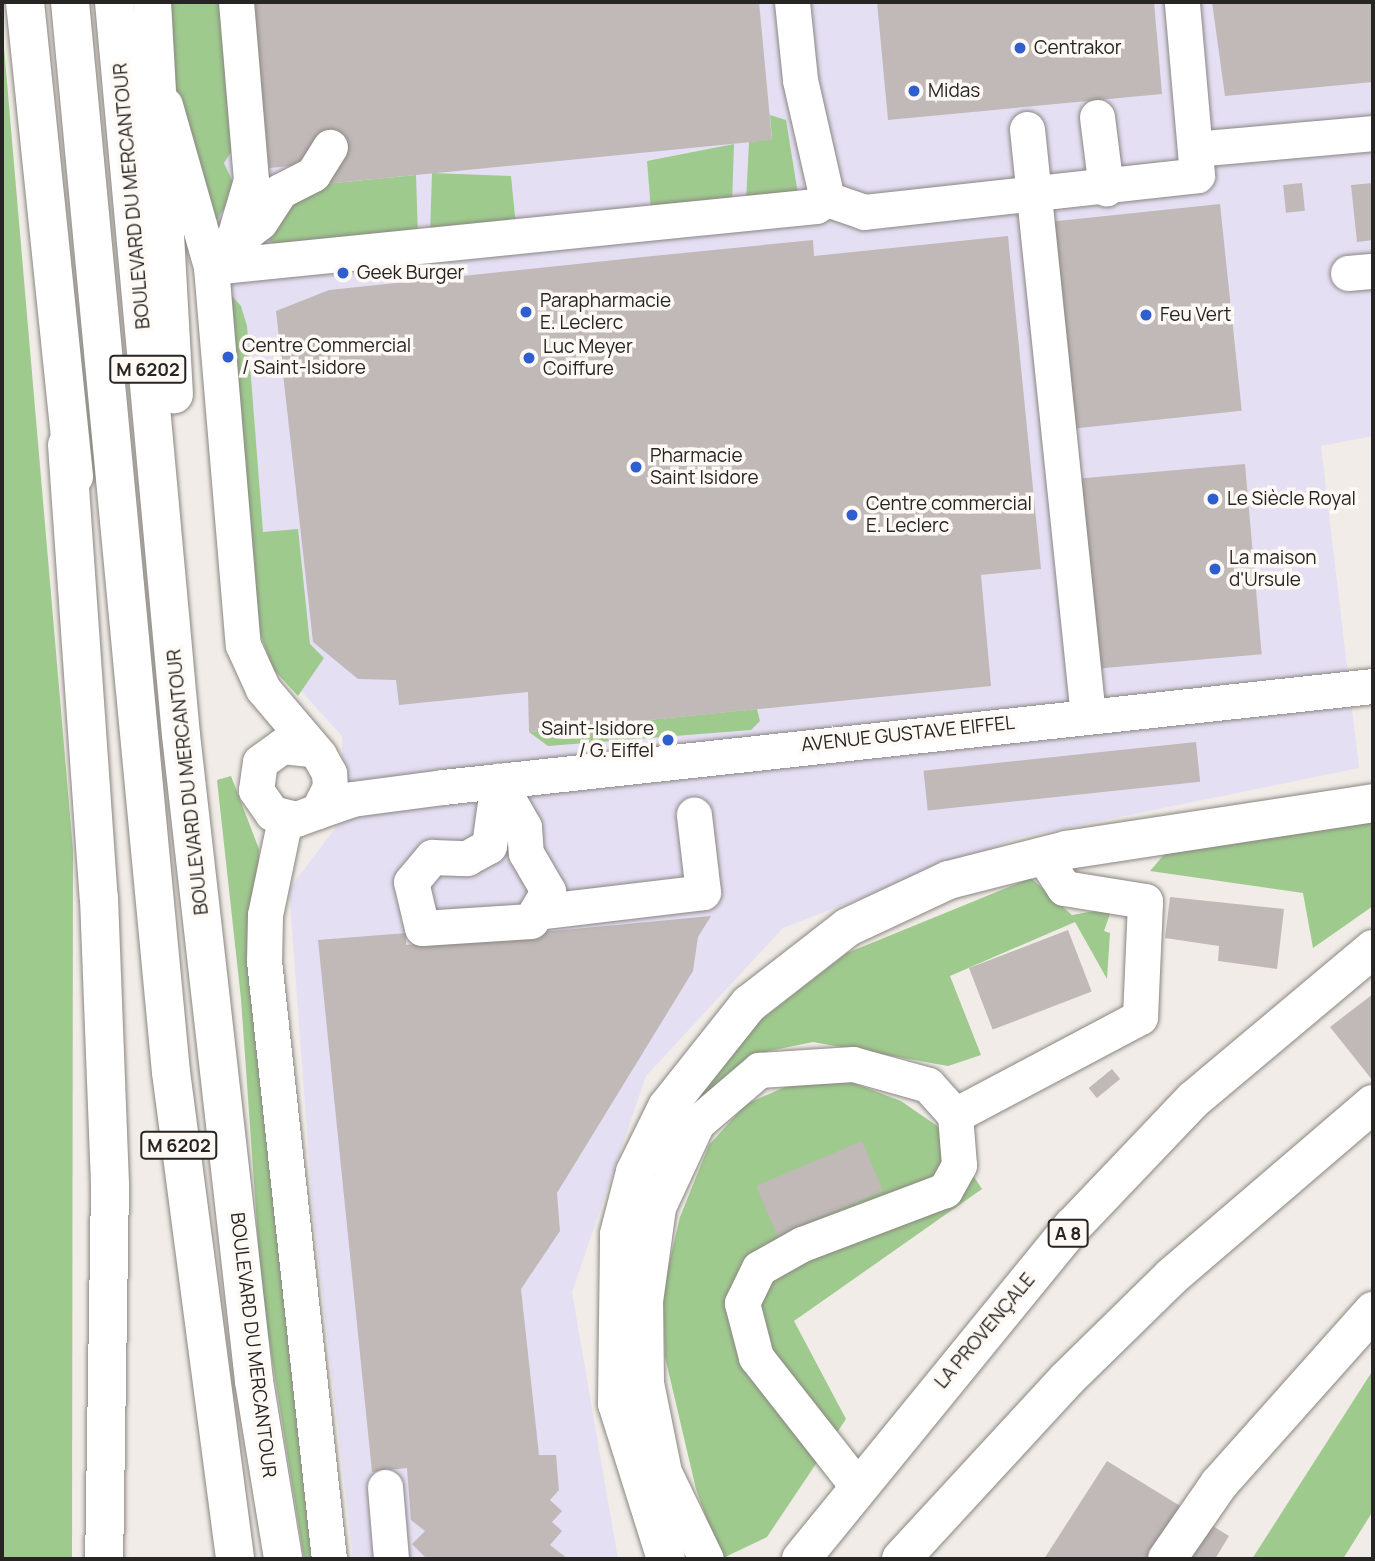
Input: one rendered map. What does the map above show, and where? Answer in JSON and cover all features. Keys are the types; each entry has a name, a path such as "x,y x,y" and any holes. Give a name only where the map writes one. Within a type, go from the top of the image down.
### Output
{"main road":[{"path":"24,2 67,445 99,898 110,1185 104,1559"},
{"name":"M 6202","path":"70,2 137,729 192,1257 235,1559"},
{"name":"BOULEVARD DU MERCANTOUR","path":"114,2 181,735 254,1381 283,1559"},
{"path":"152,2 160,91 181,735"},
{"path":"67,445 137,729"},
{"path":"666,1559 617,1404 613,1288 624,1204 667,1107 749,1004 848,926 949,880 1043,856 1373,803"},
{"name":"LA PROVENÇALE","path":"801,1559 857,1486 1073,1226 1184,1110 1373,949"},
{"path":"901,1559 1067,1379 1171,1277 1373,1104"},
{"path":"1167,1559 1219,1484 1373,1311"}],"street":[{"path":"222,256 251,180 236,2"},
{"path":"792,2 800,80 827,199"},
{"path":"827,199 864,212 1106,188 1197,175 1182,2"},
{"path":"160,91 222,256 243,645 263,689 320,761 330,787 301,815 265,915 264,961 329,1559"},
{"path":"1097,117 1106,188"},
{"path":"1027,129 1030,195 1088,716"},
{"path":"1195,149 1373,133"},
{"path":"222,256 260,222 280,191 313,174 330,147"},
{"path":"222,256 816,206 827,199"},
{"name":"AVENUE GUSTAVE EIFFEL","path":"301,815 352,799 443,787 1373,686"},
{"path":"301,815 261,803 255,776 270,752 282,746 320,761"},
{"name":"AVENUE GUSTAVE EIFFEL","path":"320,761 386,785 443,787"},
{"path":"489,846 498,781"},
{"path":"498,781 524,827 526,853 548,891 531,921 422,928 411,882 432,857 467,858 489,846 526,853"},
{"path":"536,912 703,892 694,815"},
{"path":"955,1115 1140,1017 1145,901 1064,888 1043,856"},
{"path":"706,1559 664,1472 646,1383 645,1301 658,1207 696,1123 759,1070 853,1064 928,1085 955,1115 960,1165 945,1190 802,1244 759,1268 742,1303 757,1357 857,1486"},
{"path":"385,1487 391,1559"}],"shaded area":[{"path":"183,2 1373,2 1373,436 1321,446 1359,768 1017,838 783,928 646,1076 572,1292 618,1559 353,1559 313,1213 289,889 343,818 342,736 271,658"}],"green space":[{"path":"165,2 227,2 237,143 224,163 236,189 215,223 173,78"},
{"path":"2,24 73,850 72,1559 2,1559"},
{"path":"770,115 786,120 798,194 746,202 749,142 772,139"},
{"path":"734,144 732,204 651,211 647,161"},
{"path":"432,173 511,176 516,226 430,234"},
{"path":"416,175 418,236 276,247 265,237 291,201 314,185"},
{"path":"224,287 241,306 247,326 263,532 298,529 310,644 324,658 298,696 273,669 254,617"},
{"path":"757,709 760,721 751,730 548,746 529,732"},
{"path":"231,776 259,849 256,1003 321,1559 304,1559 262,1296 241,999 217,780"},
{"path":"1373,812 1373,906 1313,948 1303,893 1150,871 1168,850"},
{"path":"1031,878 1072,915 1112,908 1104,931 1110,933 1107,979 1075,922 950,976 981,1055 948,1066 813,1042 769,1051 735,1068 703,1096 698,1091 749,1029 847,953"},
{"path":"843,1079 901,1101 943,1130 982,1189 794,1321 846,1419 767,1537 721,1559 696,1489 665,1357 663,1289 680,1217 709,1145 746,1104 785,1087"},
{"path":"1373,1370 1373,1511 1343,1559 1252,1559"}],"building":[{"path":"253,2 759,2 772,140 314,185 312,164 269,168"},
{"name":"Centrakor","path":"877,2 1154,2 1162,94 888,120"},
{"path":"1212,2 1373,2 1373,82 1225,96"},
{"path":"1302,183 1305,211 1286,213 1283,185"},
{"path":"1373,183 1373,240 1357,242 1351,185"},
{"name":"Feu Vert","path":"1220,204 1242,411 1075,428 1053,222"},
{"path":"1008,236 1041,569 981,575 991,686 529,732 528,692 399,705 396,680 358,679 313,642 276,311 329,290 643,257 813,240 814,256"},
{"path":"1245,464 1262,654 1093,669 1077,479"},
{"path":"1196,742 1200,782 928,810 924,771"},
{"path":"1170,897 1284,909 1277,969 1218,961 1219,946 1165,938"},
{"path":"711,916 698,937 693,971 557,1193 560,1231 521,1289 539,1455 556,1455 559,1490 550,1500 562,1511 552,1522 562,1531 550,1545 568,1559 427,1559 412,1544 425,1531 411,1520 407,1468 372,1472 318,940 406,933 406,945"},
{"path":"1068,930 1092,992 993,1030 969,968"},
{"path":"1373,994 1373,1081 1330,1027"},
{"path":"1112,1069 1120,1079 1097,1098 1089,1088"},
{"path":"862,1141 883,1191 777,1236 756,1186"},
{"path":"1107,1461 1229,1536 1215,1559 1044,1559"}],"place":[{"name":"Centrakor","path":"1020,48"},
{"name":"Midas","path":"914,91"},
{"name":"Geek Burger","path":"343,273"},
{"name":"Parapharmacie E. Leclerc","path":"526,312"},
{"name":"Feu Vert","path":"1146,315"},
{"name":"Centre Commercial / Saint-Isidore","path":"228,357"},
{"name":"Luc Meyer Coiffure","path":"529,358"},
{"name":"Pharmacie Saint Isidore","path":"636,467"},
{"name":"Le Siècle Royal","path":"1213,499"},
{"name":"Centre commercial E. Leclerc","path":"852,515"},
{"name":"La maison d'Ursule","path":"1215,569"},
{"name":"Saint-Isidore / G. Eiffel","path":"668,740"}]}
